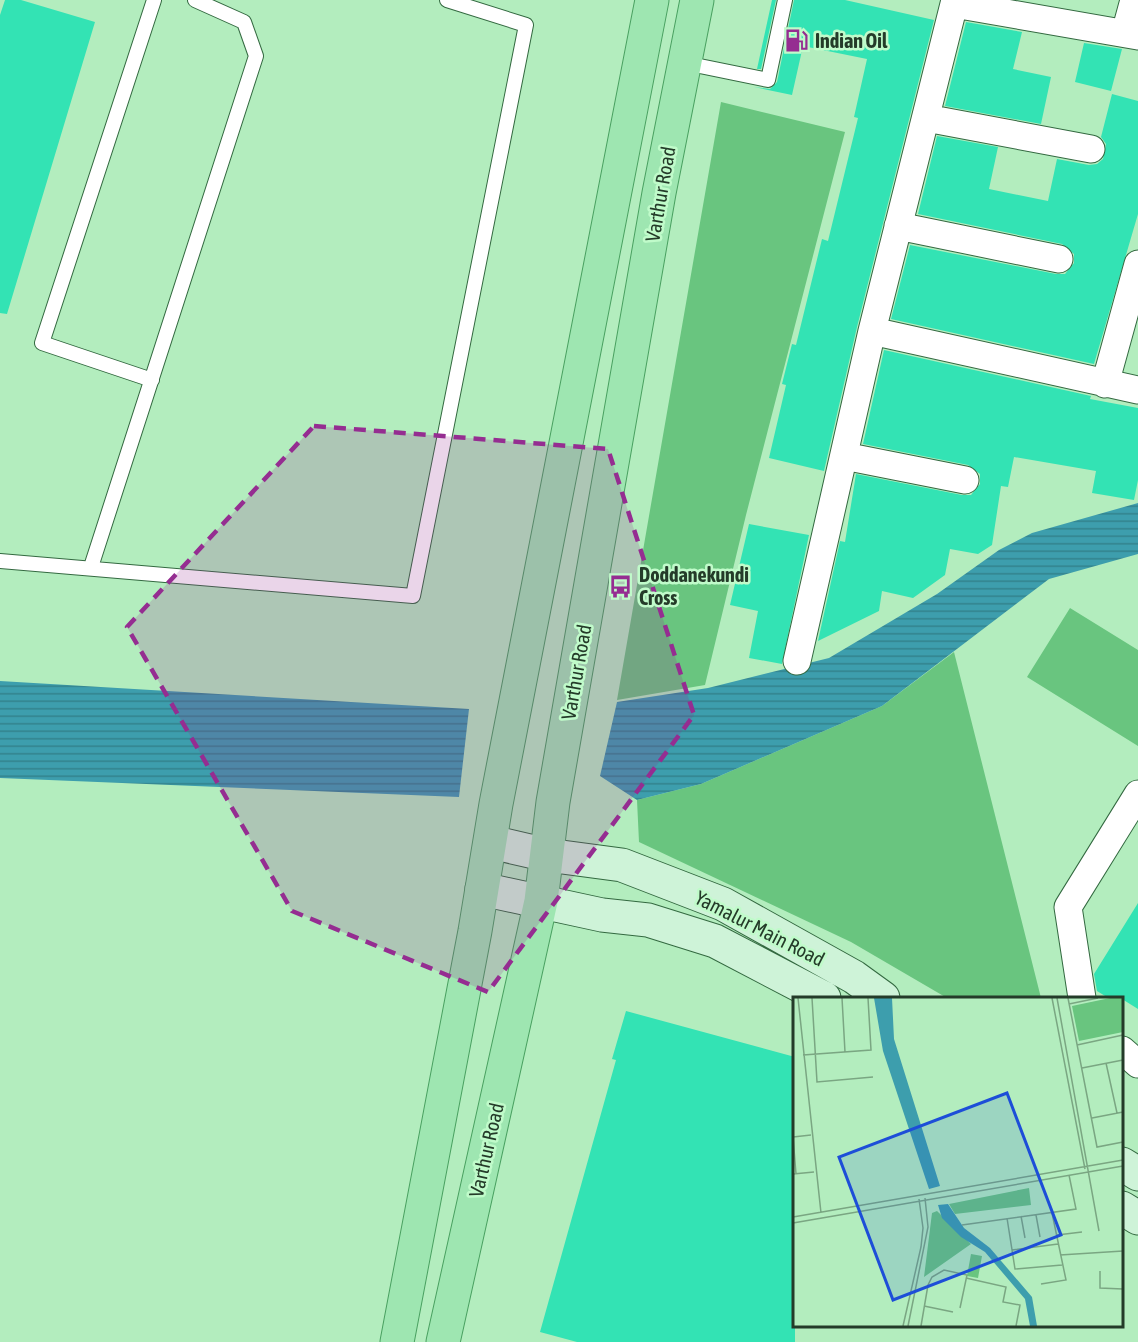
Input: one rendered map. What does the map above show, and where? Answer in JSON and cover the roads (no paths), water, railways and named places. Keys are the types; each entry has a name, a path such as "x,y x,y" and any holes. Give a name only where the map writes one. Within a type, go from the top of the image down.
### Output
{"main road":[{"path":"397,1342 611,199 652,0"},
{"name":"Varthur Road","path":"443,1342 541,901 563,744 659,194 697,0"}],"street":[{"path":"798,661 872,331 955,2 1132,34 1134,0"},
{"path":"926,118 1091,149"},
{"path":"898,226 1059,259"},
{"path":"1105,384 1138,264"},
{"path":"872,331 1138,390"},
{"path":"844,456 965,480"},
{"path":"1082,997 1068,907 1138,794"},
{"name":"Yamalur Main Road","path":"490,842 548,855 622,865 723,904 854,977 880,997"},
{"name":"Yamalur Main Road","path":"482,889 602,915 648,920 715,941 820,997"},
{"path":"1123,1165 1138,1174"},
{"path":"1123,1209 1138,1218"}],"lane":[{"path":"152,380 42,343 154,0"},
{"path":"91,567 256,56 244,22 195,0"},
{"path":"0,561 413,596 526,25 447,0"},
{"path":"685,63 768,80 785,0"}],"water":[{"path":"1138,503 1138,554 1049,579 882,706 701,784 637,800 600,776 617,702 708,688 829,658 937,594 999,550 1032,533"},
{"path":"0,681 469,709 459,797 0,778"}],"place":[{"name":"Indian Oil","path":"797,40"},
{"name":"Doddanekundi Cross","path":"621,586"}]}
